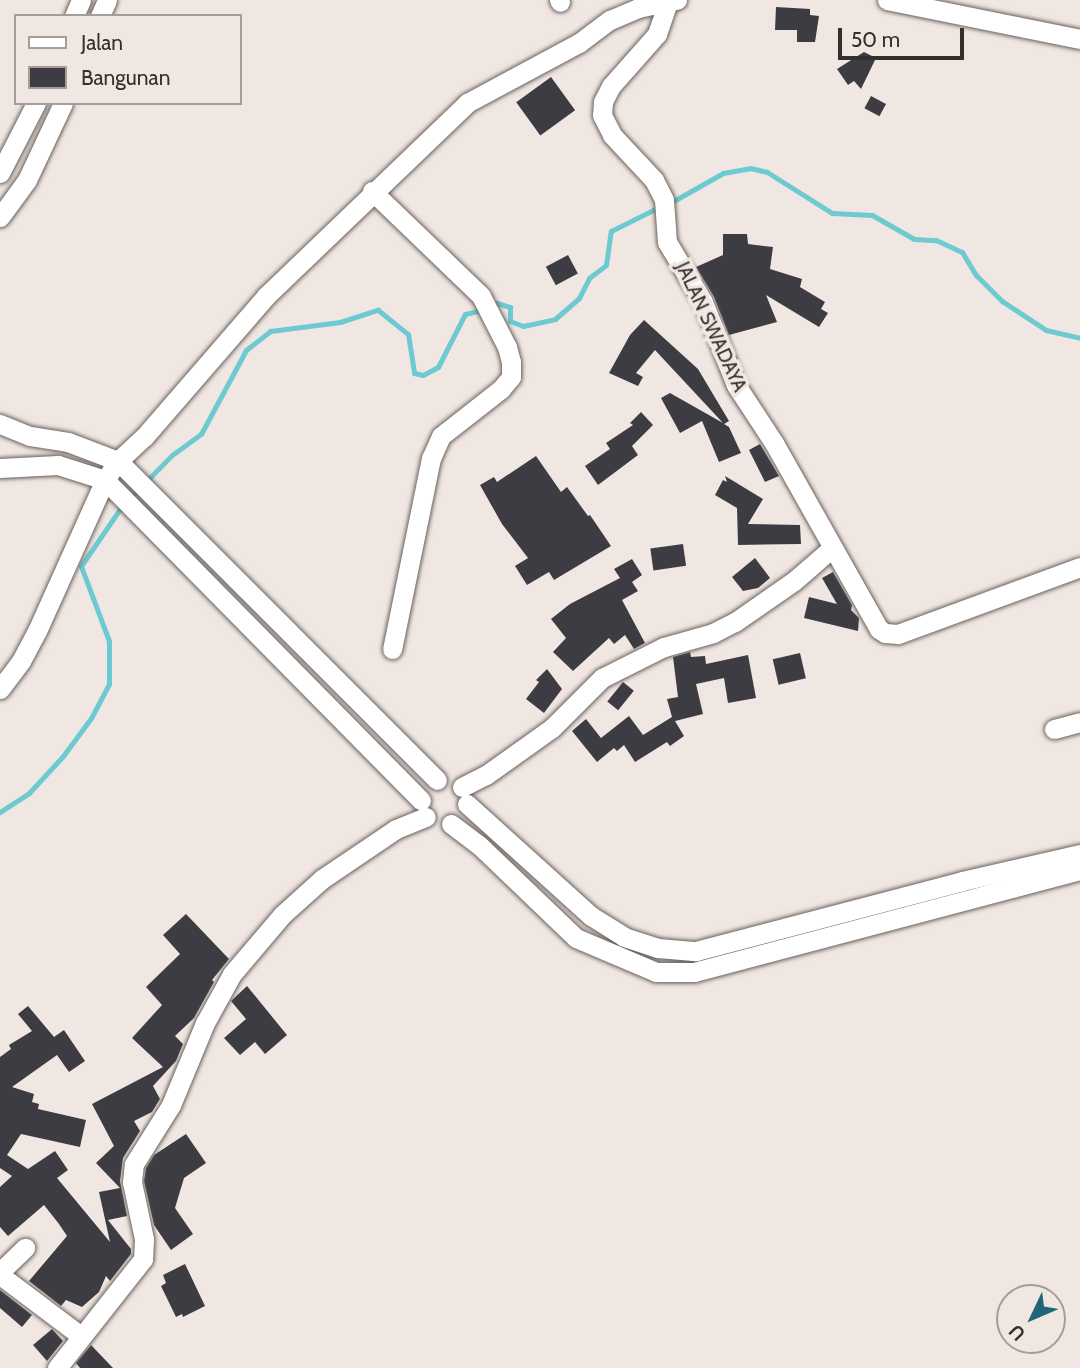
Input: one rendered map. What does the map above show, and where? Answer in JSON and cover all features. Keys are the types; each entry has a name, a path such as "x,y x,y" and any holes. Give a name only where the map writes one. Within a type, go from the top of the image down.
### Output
{"street":[{"path":"887,0 1080,39"},
{"path":"0,689 21,661 37,631 105,480 118,461 144,437 266,296 372,191 478,95 579,43 610,20 638,8 673,1"},
{"name":"JALAN SWADAYA","path":"673,1 657,34 611,86 603,103 601,116 612,135 654,180 664,200 667,242 703,302 736,385 774,443 831,549 879,629 889,634 898,634 1080,567"},
{"path":"0,173 35,105"},
{"path":"0,217 27,180 62,105"},
{"path":"372,191 481,296 507,347 511,377 501,389 441,436 431,458 392,649"},
{"path":"0,424 30,436 68,442 118,461 437,780"},
{"path":"0,468 58,465 105,480 442,825 459,820 464,796 486,775 558,723 582,695 602,678 664,647 724,629 762,605 831,549"},
{"path":"1054,729 1080,722"},
{"path":"57,1368 143,1259 144,1239 132,1182 134,1164 171,1105 205,1023 232,974 282,915 322,879 396,830 423,808 429,784 437,780 454,781 464,796 591,916 624,937 658,948 695,951 962,881 1080,854"},
{"path":"451,824 479,845 576,938 656,972 694,972 1080,870"},
{"path":"25,1248 1,1268 81,1336"}],"building":[{"path":"776,7 810,9 810,15 819,16 815,42 797,42 797,30 775,30"},
{"path":"864,52 876,58 861,89 854,81 848,85 837,69"},
{"path":"551,77 575,110 540,135 516,102"},
{"path":"871,96 886,104 879,116 864,108"},
{"path":"723,234 747,234 748,244 773,247 770,269 802,279 800,287 825,302 821,309 828,313 819,327 766,295 777,322 729,335 714,297 696,267 723,255"},
{"path":"568,255 578,274 556,285 546,267"},
{"path":"644,320 698,369 729,421 724,424 729,427 741,453 719,462 702,421 680,433 661,398 670,393 723,423 655,350 636,373 643,377 638,386 609,373 630,335"},
{"path":"641,412 653,425 632,446 638,455 598,485 585,466 610,449 606,443 633,425 630,423"},
{"path":"760,444 779,476 765,482 749,450"},
{"path":"536,456 561,492 567,487 611,546 554,580 549,572 527,585 515,566 528,558 502,524 480,485 494,477 497,482"},
{"path":"725,476 763,499 748,524 800,525 801,544 738,545 737,508 715,495 723,480 727,482"},
{"path":"683,544 686,566 653,570 650,549"},
{"path":"755,558 770,578 758,588 743,591 732,577"},
{"path":"632,559 642,575 632,582 638,591 622,600 645,643 634,649 625,635 614,644 609,638 573,671 553,652 566,638 551,619 570,604 620,578 614,569"},
{"path":"833,572 852,605 851,610 859,618 858,631 804,618 809,597 837,604 822,578"},
{"path":"690,652 691,657 705,656 706,664 748,655 756,698 728,703 724,678 696,684 703,714 675,721 684,736 670,746 667,742 635,762 624,745 617,751 614,748 597,762 572,731 586,719 601,738 629,716 643,735 672,717 667,699 678,697 673,657"},
{"path":"800,653 806,678 779,685 773,659"},
{"path":"547,669 562,689 544,713 526,699 539,682 536,680"},
{"path":"623,682 634,691 618,710 607,701"},
{"path":"186,914 229,959 212,980 214,982 194,1018 175,1036 183,1044 176,1061 153,1086 160,1099 152,1112 134,1121 140,1131 123,1158 120,1181 127,1216 108,1220 131,1249 131,1254 110,1281 106,1276 99,1292 82,1307 66,1300 61,1306 29,1281 67,1236 59,1224 44,1205 8,1236 0,1227 0,1187 12,1176 0,1168 0,1057 11,1049 9,1045 32,1031 18,1014 28,1006 54,1037 64,1030 85,1061 69,1072 57,1055 12,1087 34,1094 32,1102 39,1104 38,1109 86,1120 80,1147 21,1134 7,1155 28,1169 55,1151 68,1170 57,1178 110,1242 99,1192 120,1188 96,1163 114,1146 92,1104 163,1067 132,1038 162,1005 146,987 180,954 163,935"},
{"path":"247,986 287,1035 265,1054 255,1042 240,1055 224,1038 246,1019 231,1001"},
{"path":"186,1134 206,1163 184,1178 175,1208 193,1234 171,1250 154,1225 144,1181 146,1168 154,1155"},
{"path":"185,1264 205,1306 183,1317 182,1314 176,1317 161,1286 166,1283 163,1275"},
{"path":"0,1290 32,1315 22,1327 0,1308"},
{"path":"52,1329 63,1341 47,1361 33,1345"},
{"path":"91,1345 113,1368 80,1368 76,1363"}],"waterway":[{"path":"670,203 723,173 750,168 767,172 832,213 872,215 914,239 936,240 962,252 976,275 1002,301 1046,330 1080,338"},
{"path":"491,306 497,303 510,307 510,321 523,326 555,319 579,298 589,278 606,265 611,231 661,206"},
{"path":"129,499 172,455 201,434 246,350 270,331 340,322 378,310 408,334 414,373 423,375 438,367 465,314 482,310"},
{"path":"0,812 29,793 63,756 91,718 109,684 109,641 81,566 122,506"}]}
